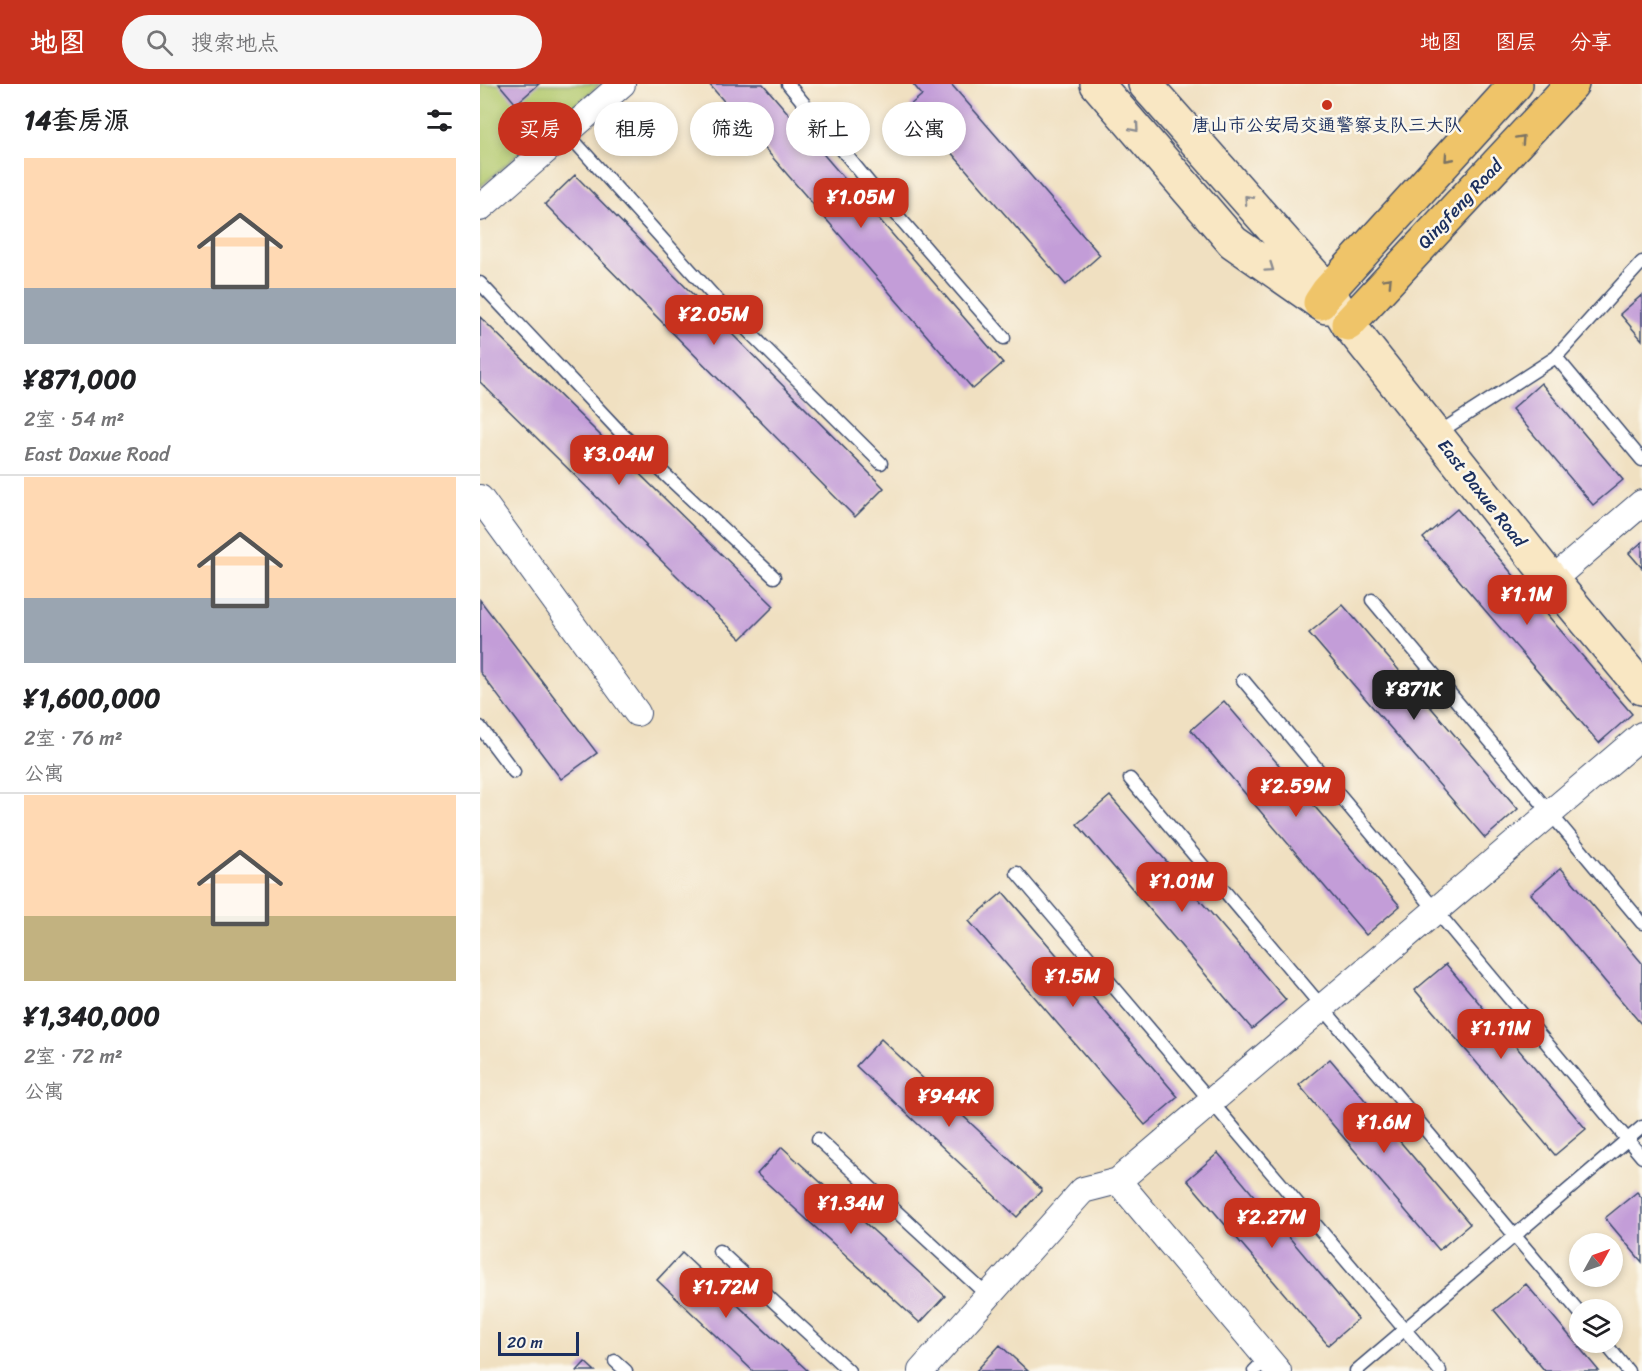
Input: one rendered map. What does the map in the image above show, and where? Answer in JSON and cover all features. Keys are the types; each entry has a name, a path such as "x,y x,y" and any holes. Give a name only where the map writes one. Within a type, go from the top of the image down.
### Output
{"main road":[{"name":"East Daxue Road","path":"1097,84 1233,242 1324,297"},
{"name":"East Daxue Road","path":"1145,84 1348,324 1552,580 1642,688"},
{"path":"1324,297 1516,84"},
{"name":"Qingfeng Road","path":"1348,324 1572,84"}],"street":[{"path":"582,118 622,84"},
{"path":"480,208 539,156"},
{"path":"480,498 637,713"},
{"path":"1552,580 1642,503"},
{"path":"921,1371 1083,1190 1118,1181 1642,735"},
{"path":"1118,1181 1266,1367"}],"lane":[{"path":"788,84 871,185 1004,338"},
{"path":"582,150 720,303 881,463"},
{"path":"1436,434 1556,357 1642,262"},
{"path":"480,283 622,434 774,577"},
{"path":"1556,357 1642,460"},
{"path":"1372,600 1642,924"},
{"path":"1243,680 1642,1157"},
{"path":"480,727 514,772"},
{"path":"1130,779 1569,1300"},
{"path":"1017,873 1440,1371"},
{"path":"1356,1371 1642,1127"},
{"path":"818,1139 988,1296"},
{"path":"719,1251 849,1371"},
{"path":"1613,1353 1628,1371"},
{"path":"615,1361 626,1371"}],"green space":[{"path":"480,84 600,84 579,102 498,102 498,156 516,156 480,187"}],"building":[{"path":"499,84 539,84 518,102 514,102"},
{"path":"709,84 763,84 786,111 786,156 825,156 1003,363 973,389 771,156 774,156 774,102 725,102"},
{"path":"913,84 951,84 1100,255 1066,285 954,156 966,156 966,102 914,102 922,95"},
{"path":"575,175 884,488 855,517 545,204"},
{"path":"1642,295 1642,340 1620,314"},
{"path":"480,317 774,606 741,639 480,382"},
{"path":"1541,383 1623,480 1593,505 1512,409"},
{"path":"1457,509 1632,714 1599,743 1423,538"},
{"path":"1642,542 1642,568 1629,553"},
{"path":"480,600 597,753 561,779 480,672"},
{"path":"1343,605 1518,809 1485,838 1309,633"},
{"path":"1224,701 1400,906 1366,935 1191,730"},
{"path":"1110,796 1286,1000 1252,1029 1077,824"},
{"path":"1561,868 1642,963 1642,1025 1531,894"},
{"path":"1003,892 1178,1097 1145,1125 969,921"},
{"path":"1446,964 1586,1129 1555,1155 1415,990"},
{"path":"881,1039 1042,1190 1017,1217 856,1066"},
{"path":"1330,1059 1470,1224 1439,1250 1299,1085"},
{"path":"782,1147 945,1296 920,1323 757,1174"},
{"path":"1218,1153 1358,1319 1328,1345 1187,1180"},
{"path":"1637,1192 1642,1198 1642,1262 1623,1239 1623,1233 1618,1233 1605,1218"},
{"path":"682,1253 808,1371 753,1371 657,1280"},
{"path":"1526,1284 1569,1335 1569,1353 1584,1353 1599,1371 1545,1371 1494,1310"},
{"path":"1000,1345 1028,1371 976,1371"},
{"path":"585,1362 595,1371 577,1371"}],"place":[{"name":"唐山市公安局交通警察支队三大队","path":"1327,105"}]}
